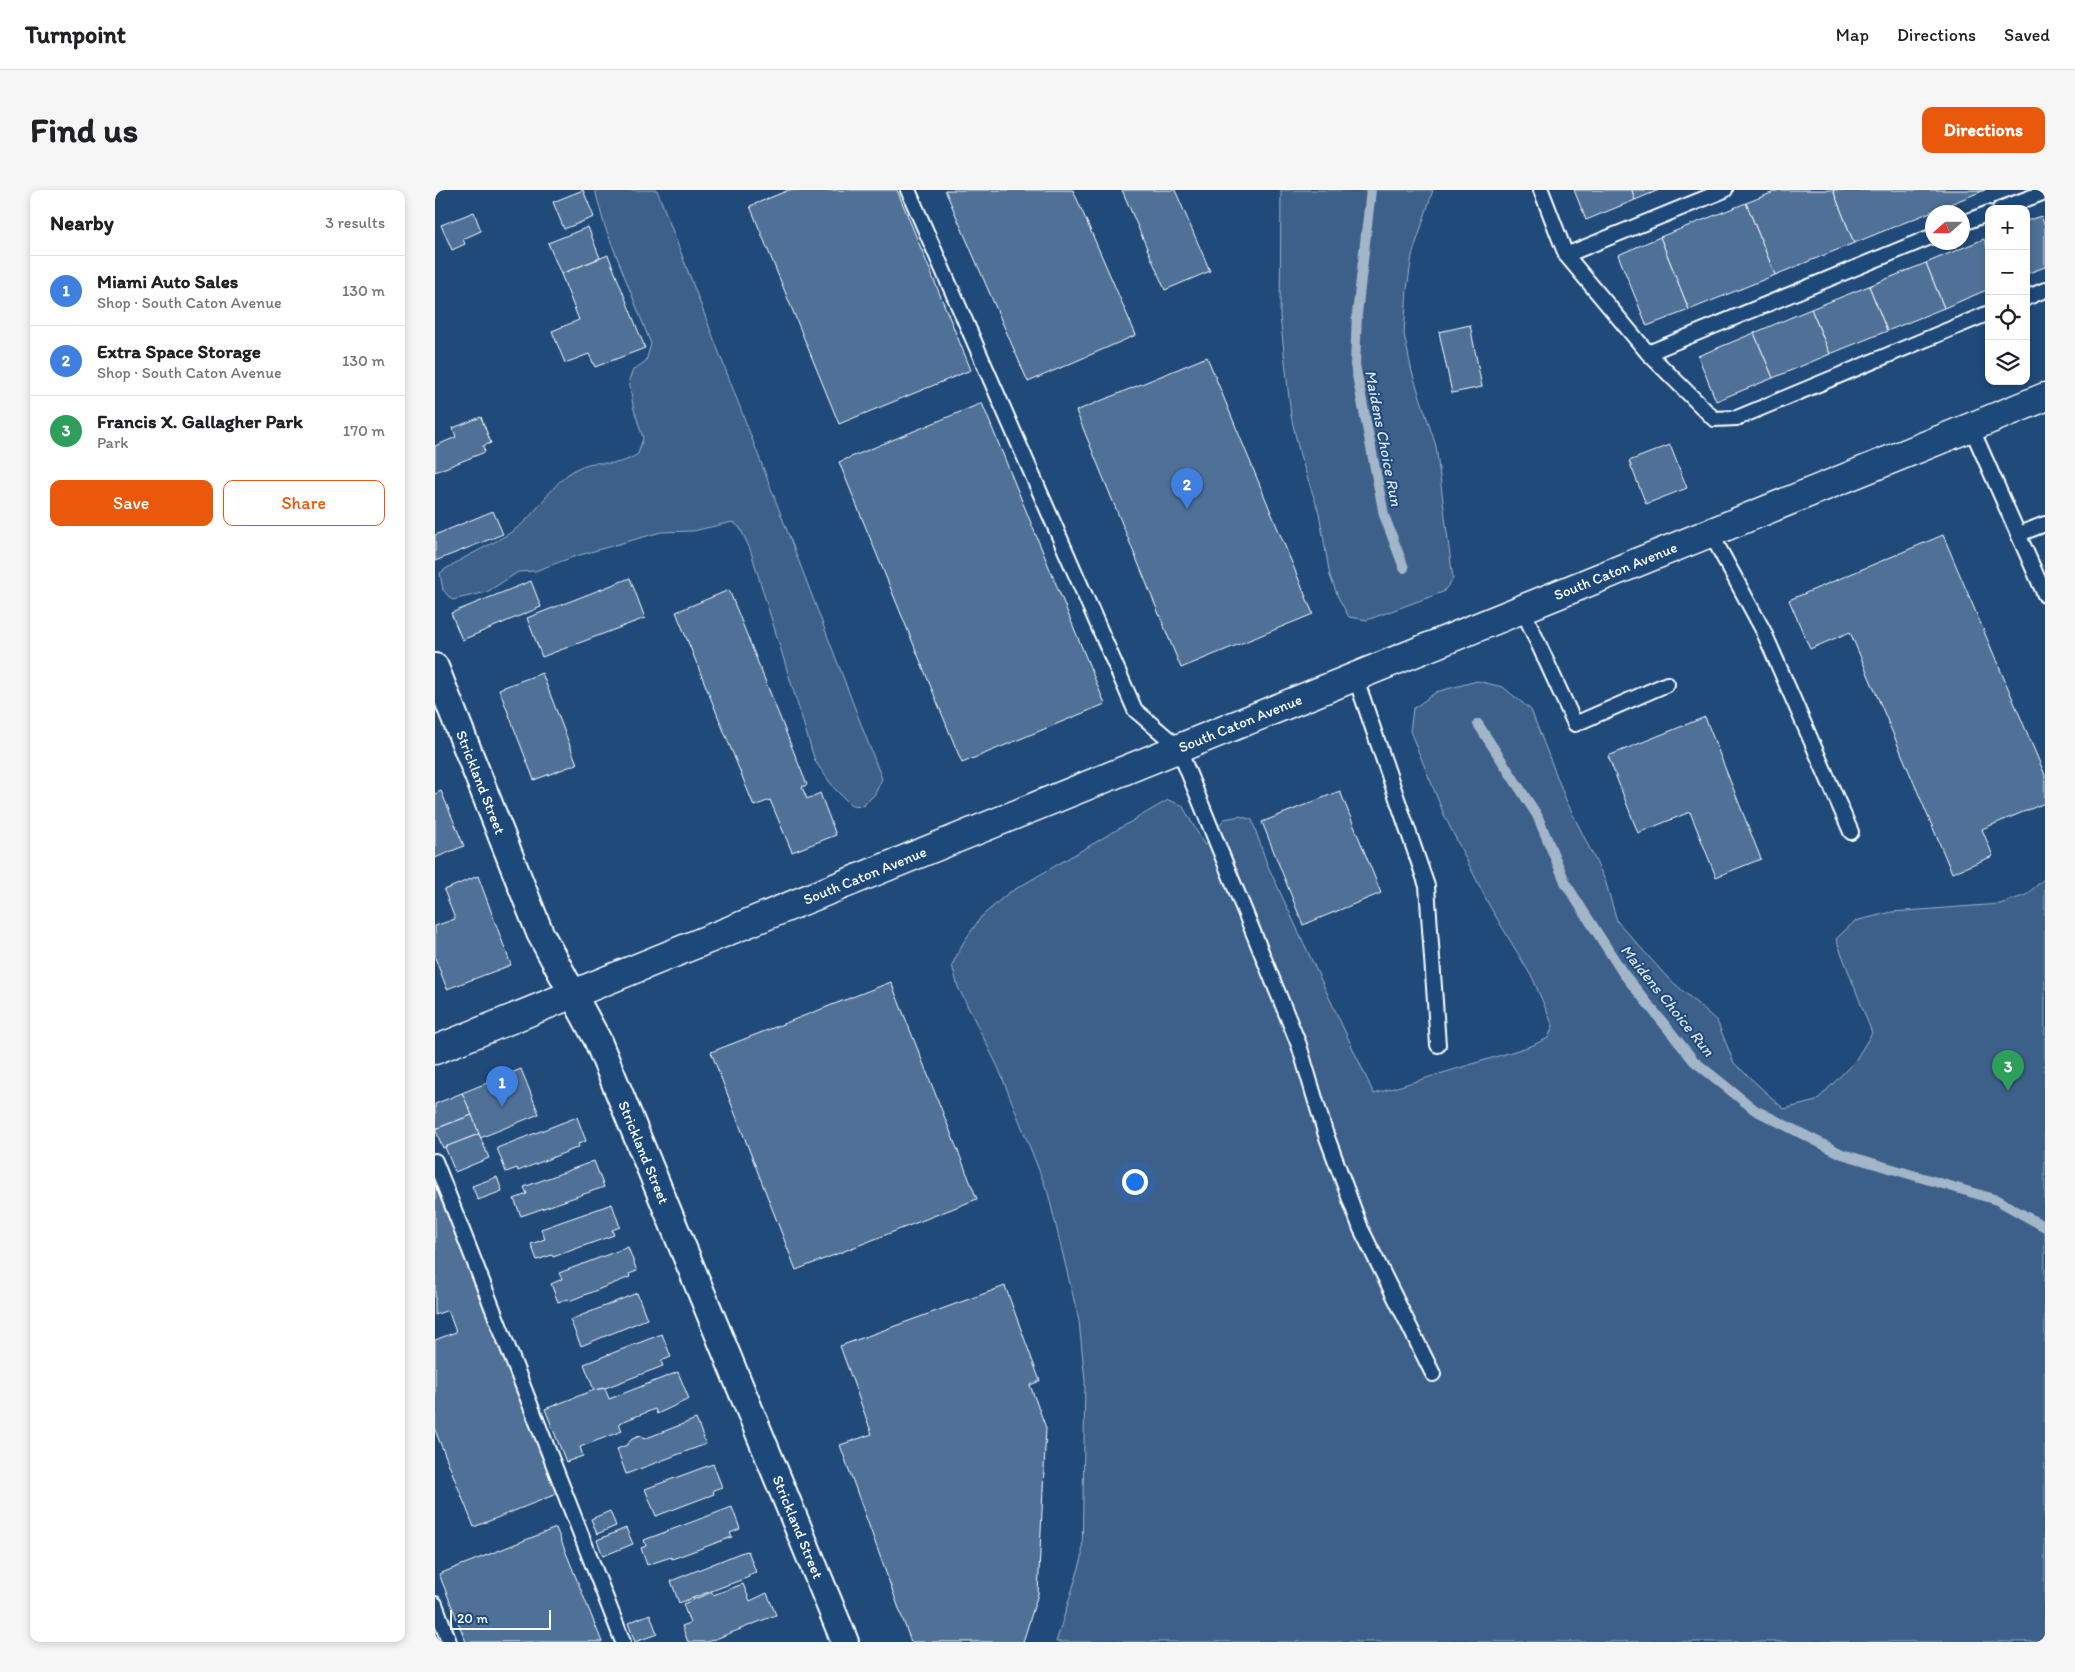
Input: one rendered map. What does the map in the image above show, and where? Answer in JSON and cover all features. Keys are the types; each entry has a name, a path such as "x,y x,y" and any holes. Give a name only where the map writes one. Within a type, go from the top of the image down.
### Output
{"main road":[{"name":"South Caton Avenue","path":"435,1050 2045,397"}],"street":[{"name":"Strickland Street","path":"435,667 540,933 597,1038 845,1642"}],"lane":[{"path":"908,190 1135,710 1179,747 1299,1045 1325,1132 1361,1229 1433,1374"},
{"path":"1541,190 1566,255 1649,353 1714,419 1737,418 1985,315"},
{"path":"1566,255 1725,190"},
{"path":"2011,205 2045,192"},
{"path":"1970,220 1985,215"},
{"path":"1649,353 1925,239"},
{"path":"2030,296 2045,290"},
{"path":"1971,427 2045,595"},
{"path":"2019,534 2045,524"},
{"path":"1710,532 1763,630 1851,832"},
{"path":"1522,608 1575,724 1667,684"},
{"path":"1355,676 1427,886 1438,1045"},
{"path":"435,1162 623,1642"},
{"path":"435,1604 449,1642"}],"shaded area":[{"path":"595,190 657,190 882,779 875,794 863,806 851,805 834,788 815,761 750,549 740,528 733,522 693,531 661,532 573,557 535,571 518,572 487,592 452,600 443,590 440,573 513,531 530,517 567,475 589,464 620,462 638,454 643,438 633,406 629,380 633,370 646,361 651,344 604,224"},
{"path":"1281,190 1433,190 1412,256 1407,289 1404,334 1412,372 1436,446 1453,579 1443,592 1367,620 1349,617 1339,599 1330,576 1319,513 1300,455 1291,416 1280,316"},
{"path":"1477,681 1503,687 1531,710 1566,800 1605,880 1617,921 1666,976 1717,1021 1734,1063 1784,1109 1816,1101 1855,1061 1872,1033 1836,939 1855,921 1892,912 2000,904 2026,895 2045,878 2045,1642 1056,1642 1082,1558 1085,1381 1079,1321 1048,1193 998,1067 958,987 952,965 963,943 981,917 1007,894 1168,800 1182,805 1205,846 1224,819 1240,816 1252,820 1267,864 1374,1094 1531,1046 1548,1038 1553,1026 1533,979 1489,905 1445,817 1410,731 1413,709 1436,692"}],"building":[{"path":"583,190 594,217 564,229 553,202"},
{"path":"789,190 897,190 971,370 839,424 750,206"},
{"path":"945,190 1073,190 1136,335 1028,382"},
{"path":"1122,190 1175,190 1210,271 1165,290"},
{"path":"1574,190 1632,190 1635,200 1586,220"},
{"path":"1632,190 1659,190 1635,200"},
{"path":"1779,190 1833,190 1854,243 1775,275 1746,203"},
{"path":"1833,190 1985,190 1948,205 1925,205 1925,214 1854,243"},
{"path":"1746,203 1775,275 1689,310 1660,237"},
{"path":"474,212 481,231 463,239 465,244 452,250 441,225"},
{"path":"2041,216 2045,226 2045,267 2030,273 2030,250 2030,220"},
{"path":"588,227 600,258 561,274 548,243"},
{"path":"1660,237 1689,310 1647,326 1618,255"},
{"path":"1984,239 1985,242 1985,291 1944,308 1926,263 1957,250 1970,250 1970,245"},
{"path":"608,255 645,348 595,367 589,354 565,363 552,331 579,320 561,274"},
{"path":"1926,263 1944,308 1887,331 1869,286"},
{"path":"1869,286 1887,331 1830,354 1811,309"},
{"path":"1811,309 1830,354 1773,378 1754,333"},
{"path":"1470,325 1482,387 1452,393 1439,332"},
{"path":"1754,333 1773,378 1716,401 1698,356"},
{"path":"1207,357 1313,614 1181,668 1076,411"},
{"path":"982,403 1105,704 962,763 839,462"},
{"path":"481,417 491,443 483,446 485,452 435,472 435,446 456,437 453,428"},
{"path":"1670,445 1687,488 1646,504 1629,461"},
{"path":"493,511 503,534 435,561 435,535"},
{"path":"1943,535 2045,775 2045,803 1982,829 1993,856 1952,873 1850,632 1810,649 1789,600"},
{"path":"630,578 645,618 542,657 527,618"},
{"path":"531,581 541,607 462,640 451,613"},
{"path":"729,590 807,785 802,787 807,799 820,793 836,835 792,852 770,800 754,806 676,612"},
{"path":"542,673 577,764 534,780 499,689"},
{"path":"1705,717 1761,859 1716,877 1690,812 1638,833 1608,756"},
{"path":"441,791 464,846 435,858 435,794"},
{"path":"1340,791 1381,893 1303,925 1262,822"},
{"path":"478,876 511,965 447,989 435,958 435,926 455,919 444,890"},
{"path":"891,982 977,1199 796,1270 711,1052"},
{"path":"521,1069 539,1114 480,1138 462,1093"},
{"path":"462,1093 472,1115 435,1129 435,1104"},
{"path":"472,1115 479,1134 443,1148 435,1129"},
{"path":"577,1117 586,1141 578,1144 579,1147 518,1171 517,1168 506,1172 497,1148"},
{"path":"479,1134 489,1158 455,1172 445,1147"},
{"path":"594,1161 604,1187 521,1216 514,1199 527,1194 524,1187"},
{"path":"497,1177 502,1191 478,1200 472,1186"},
{"path":"435,1185 559,1493 474,1527 435,1430 435,1340 456,1332 448,1310 435,1315"},
{"path":"612,1204 620,1227 612,1230 614,1235 553,1257 552,1255 537,1260 531,1244 545,1239 541,1229"},
{"path":"628,1247 637,1271 629,1274 630,1277 569,1301 568,1299 558,1302 551,1284 562,1279 559,1273"},
{"path":"1005,1286 1040,1381 1030,1385 1046,1428 1038,1594 1023,1642 911,1642 840,1445 872,1434 840,1346"},
{"path":"637,1293 647,1319 581,1346 570,1320"},
{"path":"662,1334 671,1357 661,1361 663,1366 605,1388 594,1390 584,1364"},
{"path":"678,1372 689,1399 657,1414 655,1409 619,1423 622,1431 580,1447 583,1456 566,1462 545,1409 594,1390 605,1388 609,1399"},
{"path":"696,1419 706,1444 626,1474 617,1449 627,1445 632,1439 640,1436 644,1439"},
{"path":"713,1464 722,1487 713,1490 714,1494 656,1516 645,1489"},
{"path":"732,1507 740,1529 730,1533 732,1537 672,1559 671,1557 647,1565 641,1548 646,1546 644,1540"},
{"path":"610,1511 616,1526 597,1534 591,1519"},
{"path":"556,1528 602,1642 466,1642 439,1574"},
{"path":"626,1528 633,1544 603,1556 597,1540"},
{"path":"748,1551 756,1572 748,1575 749,1577 679,1603 671,1581"},
{"path":"743,1584 750,1601 767,1593 776,1615 708,1642 688,1642 682,1626 690,1623 683,1604 712,1592 713,1595"},
{"path":"650,1614 657,1634 635,1642 628,1623"}],"waterway":[{"name":"Maidens Choice Run","path":"1371,190 1357,314 1355,365 1384,515 1404,568"},
{"name":"Maidens Choice Run","path":"1478,724 1537,815 1566,884 1623,973 1694,1061 1755,1110 1842,1154 1997,1200 2045,1227"}],"place":[{"name":"Extra Space Storage","path":"1187,509"},
{"name":"Francis X. Gallagher Park","path":"2008,1091"},
{"name":"Miami Auto Sales","path":"502,1107"}]}
